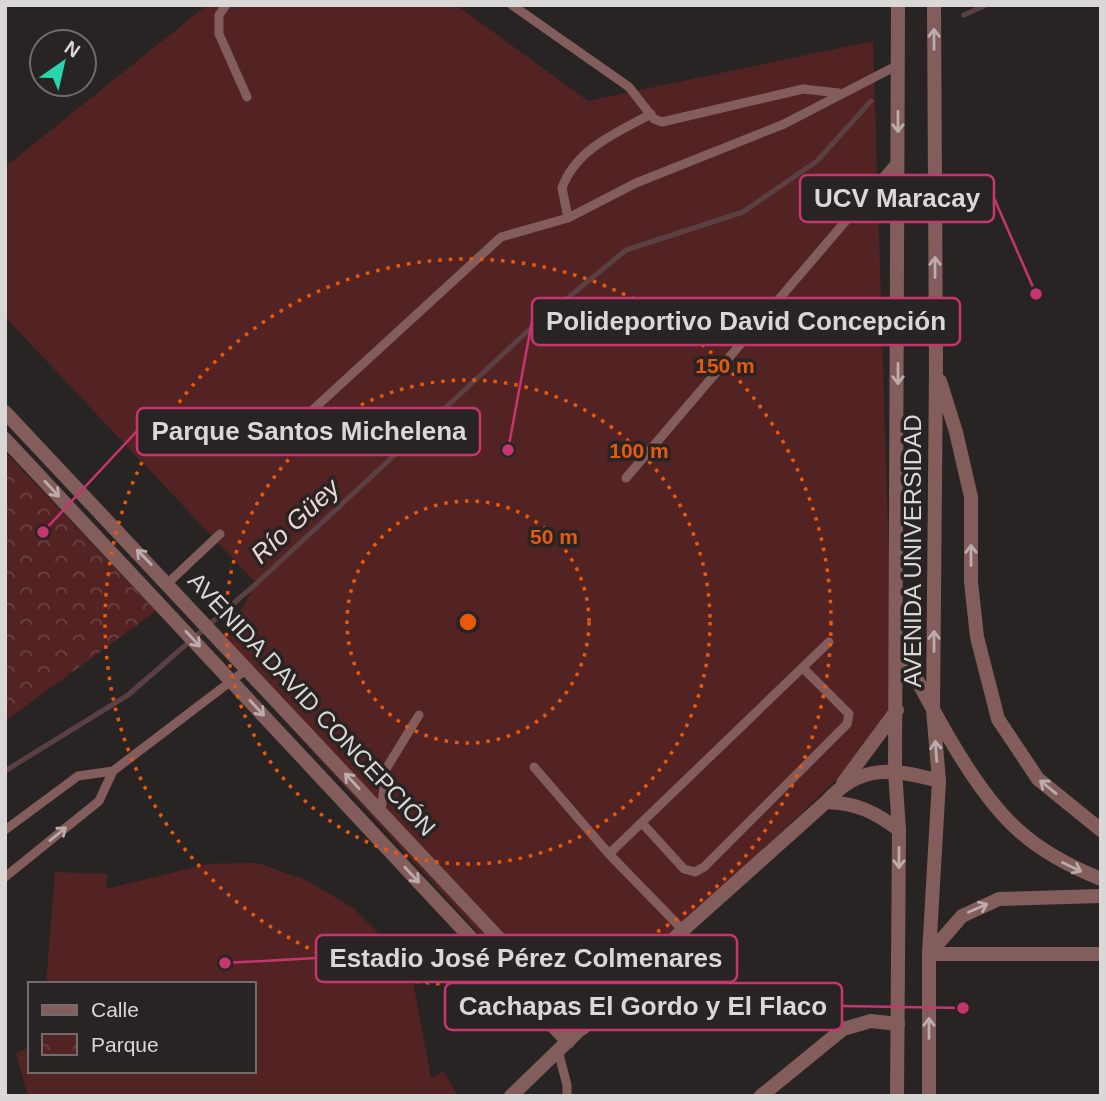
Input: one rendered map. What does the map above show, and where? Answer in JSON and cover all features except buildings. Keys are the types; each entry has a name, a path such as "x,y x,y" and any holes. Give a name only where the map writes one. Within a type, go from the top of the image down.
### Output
{"street":[{"name":"AVENIDA UNIVERSIDAD","path":"897,1096 899,831 894,771 897,710 898,5"},
{"name":"AVENIDA UNIVERSIDAD","path":"929,1096 929,954 939,781 933,709 936,369 934,5"},
{"path":"936,369 956,432 971,497 971,582 977,637 998,719 1038,779 1101,830"},
{"name":"AVENIDA DAVID CONCEPCIÓN","path":"5,412 191,607 583,1028"},
{"name":"AVENIDA DAVID CONCEPCIÓN","path":"5,439 232,681 563,1046"},
{"path":"897,643 975,778 1017,830 1065,864 1101,879"},
{"path":"511,1096 683,930 826,802 897,710"},
{"path":"843,783 857,777 894,771 939,781"},
{"path":"826,802 861,806 875,812 899,831"},
{"path":"929,954 962,916 999,899 1101,896"},
{"path":"929,954 1101,954"},
{"path":"761,1096 843,1029 871,1021 898,1024"}],"lane":[{"path":"226,5 219,15 219,34 247,97"},
{"path":"512,5 629,87 657,120 667,122 803,89 841,93"},
{"path":"306,416 501,237 568,218 636,183 784,124 898,65"},
{"path":"568,218 562,188 575,164 596,144 650,114"},
{"path":"626,478 898,160"},
{"path":"168,583 220,534"},
{"path":"609,854 829,642"},
{"path":"642,823 684,869 695,872 704,867 846,724 849,714 842,704 803,668"},
{"path":"5,877 99,801 113,771 247,669"},
{"path":"381,812 386,769 419,715"},
{"path":"534,767 609,854 683,930"},
{"path":"5,830 78,776 113,771"},
{"path":"563,1046 567,1096"}],"green space":[{"path":"207,5 456,5 588,101 873,41 894,724 571,1034 219,649 256,583 5,317 5,167 91,98 98,98 98,92"},
{"path":"5,452 156,611 5,721"},
{"path":"257,863 306,880 353,908 389,944 413,982 431,1078 443,1071 458,1096 28,1096 16,1053 28,1048 28,1073 256,1073 256,982 46,982 55,872 107,874 106,889 208,864"}],"waterway":[{"name":"Río Güey","path":"964,15 986,5"},
{"name":"Río Güey","path":"5,771 128,695 256,584 530,329 626,250 743,212 817,161 871,101"}],"place":[{"name":"UCV Maracay","path":"1036,294"},
{"name":"Polideportivo David Concepción","path":"508,450"},
{"name":"Parque Santos Michelena","path":"43,532"},
{"name":"Estadio José Pérez Colmenares","path":"225,963"},
{"name":"Cachapas El Gordo y El Flaco","path":"963,1008"}]}
